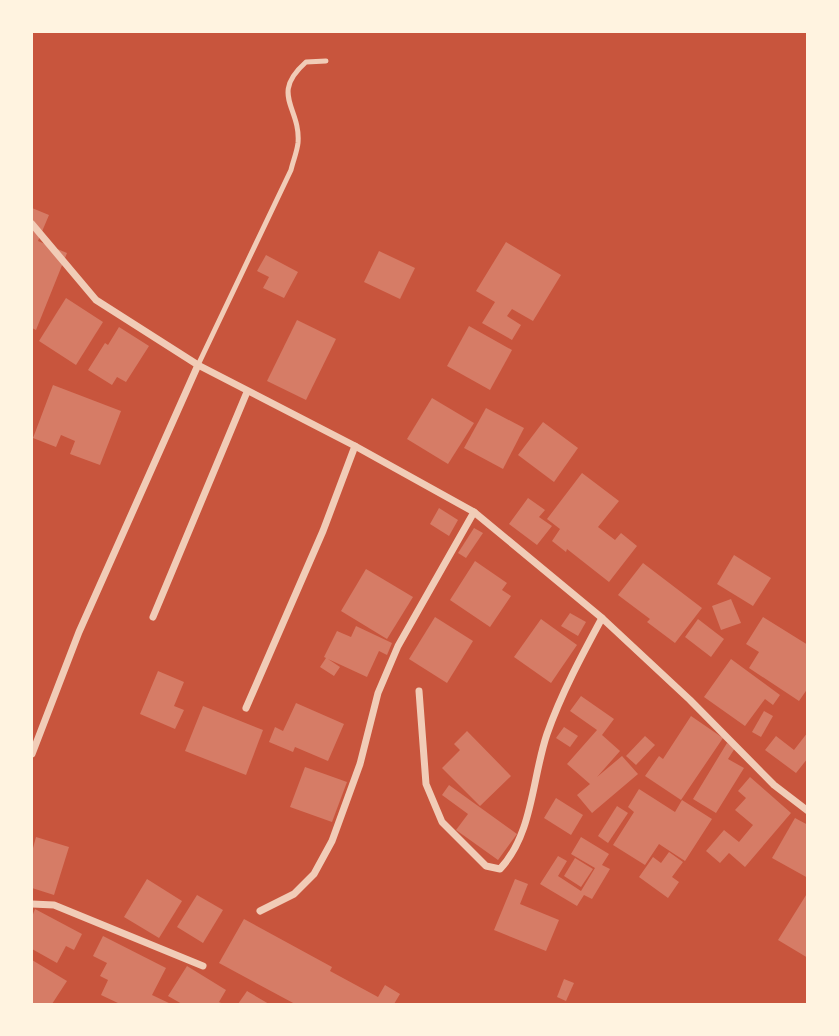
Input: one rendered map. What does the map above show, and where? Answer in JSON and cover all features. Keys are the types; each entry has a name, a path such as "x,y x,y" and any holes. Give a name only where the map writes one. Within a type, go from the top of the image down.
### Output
{"street":[{"path":"32,225 96,300 198,365 355,446 474,512 602,618 690,700 774,785 807,811"},
{"path":"32,754 79,632 198,365"},
{"path":"153,617 247,391"},
{"path":"246,708 323,531 355,446"},
{"path":"260,911 294,894 314,874 332,841 355,777 378,693 398,646 474,512"},
{"path":"419,691 426,784 442,822 486,866 499,869 513,855 523,830 547,734 580,659 602,618"},
{"path":"32,904 54,905 203,966"}],"lane":[{"path":"198,365 290,170 298,142 295,119 286,95 294,72 306,62 326,61"}],"building":[{"path":"32,208 49,215 38,241 67,253 36,330 32,328"},
{"path":"506,242 561,275 533,321 512,309 507,316 521,325 512,340 482,323 495,302 476,291"},
{"path":"379,251 415,268 400,299 364,282"},
{"path":"266,255 298,272 284,298 263,288 269,277 257,271"},
{"path":"66,298 103,322 76,365 39,341"},
{"path":"297,320 336,339 306,400 267,381"},
{"path":"469,326 512,350 490,390 447,366"},
{"path":"119,327 149,346 126,382 117,377 112,385 88,370"},
{"path":"53,385 121,411 100,465 70,454 75,441 61,435 56,447 33,438"},
{"path":"432,398 474,423 448,464 407,439"},
{"path":"486,408 524,428 503,469 464,448"},
{"path":"543,422 578,448 554,482 518,455"},
{"path":"582,473 619,501 598,527 615,540 621,533 637,546 609,582 567,549 566,552 552,541 560,529 547,519"},
{"path":"528,498 545,510 539,517 552,526 537,545 509,524"},
{"path":"439,508 458,520 449,536 430,524"},
{"path":"474,528 483,533 466,558 458,553"},
{"path":"734,555 771,578 753,606 717,584"},
{"path":"475,561 507,583 502,590 511,596 490,627 450,600"},
{"path":"643,563 702,608 675,643 647,622 650,619 618,595"},
{"path":"366,569 413,597 387,639 341,611"},
{"path":"731,599 741,623 721,630 712,606"},
{"path":"570,613 586,622 578,636 561,626"},
{"path":"435,617 473,641 447,683 409,659"},
{"path":"763,617 808,645 808,688 799,701 749,668 759,652 746,644"},
{"path":"541,619 577,645 551,683 514,657"},
{"path":"698,619 724,639 711,657 685,637"},
{"path":"356,626 392,643 387,655 379,651 367,677 328,659 340,667 334,676 320,667 326,658 324,657 337,631 351,637"},
{"path":"731,659 780,695 773,705 765,699 745,726 704,697"},
{"path":"158,671 184,682 174,706 184,710 175,729 140,714"},
{"path":"581,696 614,719 602,735 620,751 597,777 622,756 638,774 592,813 577,795 590,784 567,764 597,730 570,711"},
{"path":"296,703 344,724 328,761 295,747 293,752 269,742 275,727 283,731"},
{"path":"203,706 263,730 246,775 185,751"},
{"path":"764,711 773,716 761,737 752,732"},
{"path":"691,716 723,738 681,800 645,776 659,756 663,759"},
{"path":"564,727 578,736 570,747 556,738"},
{"path":"467,731 511,776 480,806 442,768 460,750 454,744"},
{"path":"808,732 808,758 796,773 765,750 776,736 794,750"},
{"path":"645,736 655,745 636,765 626,756"},
{"path":"727,743 735,748 728,759 744,768 716,813 693,799"},
{"path":"305,767 347,782 332,822 290,807"},
{"path":"750,777 791,813 745,867 729,853 720,863 706,851 724,830 739,842 753,825 735,810 746,798 738,791"},
{"path":"449,785 517,834 498,860 456,830 468,814 442,795"},
{"path":"639,789 675,812 682,800 712,819 685,861 659,844 645,865 613,845 634,812 628,807"},
{"path":"556,798 583,815 571,835 544,818"},
{"path":"617,806 628,813 608,843 598,836"},
{"path":"795,818 808,825 808,878 772,858"},
{"path":"36,837 69,847 54,895 32,888 32,852"},
{"path":"581,837 609,854 602,865 610,869 592,899 584,895 577,906 540,884 558,856 567,861 558,876 581,891 595,868 571,854"},
{"path":"669,852 683,862 672,877 679,882 668,898 639,877 653,857 661,863"},
{"path":"575,858 593,869 581,887 564,876"},
{"path":"147,879 182,901 159,938 124,917"},
{"path":"515,879 528,884 520,904 559,920 546,951 494,930"},
{"path":"808,892 808,958 778,940"},
{"path":"197,895 223,910 203,943 177,927"},
{"path":"35,909 82,934 74,950 66,946 57,963 32,949 32,917"},
{"path":"244,919 332,967 330,971 378,997 385,985 400,994 394,1004 295,1004 219,963"},
{"path":"103,936 166,968 152,995 171,1004 120,1004 101,995 108,980 100,976 107,963 93,956"},
{"path":"32,960 67,981 52,1004 32,1004"},
{"path":"187,966 226,990 219,1002 223,1004 182,1004 168,996"},
{"path":"564,979 574,983 566,1001 557,997"},
{"path":"247,991 269,1004 238,1004"}]}
